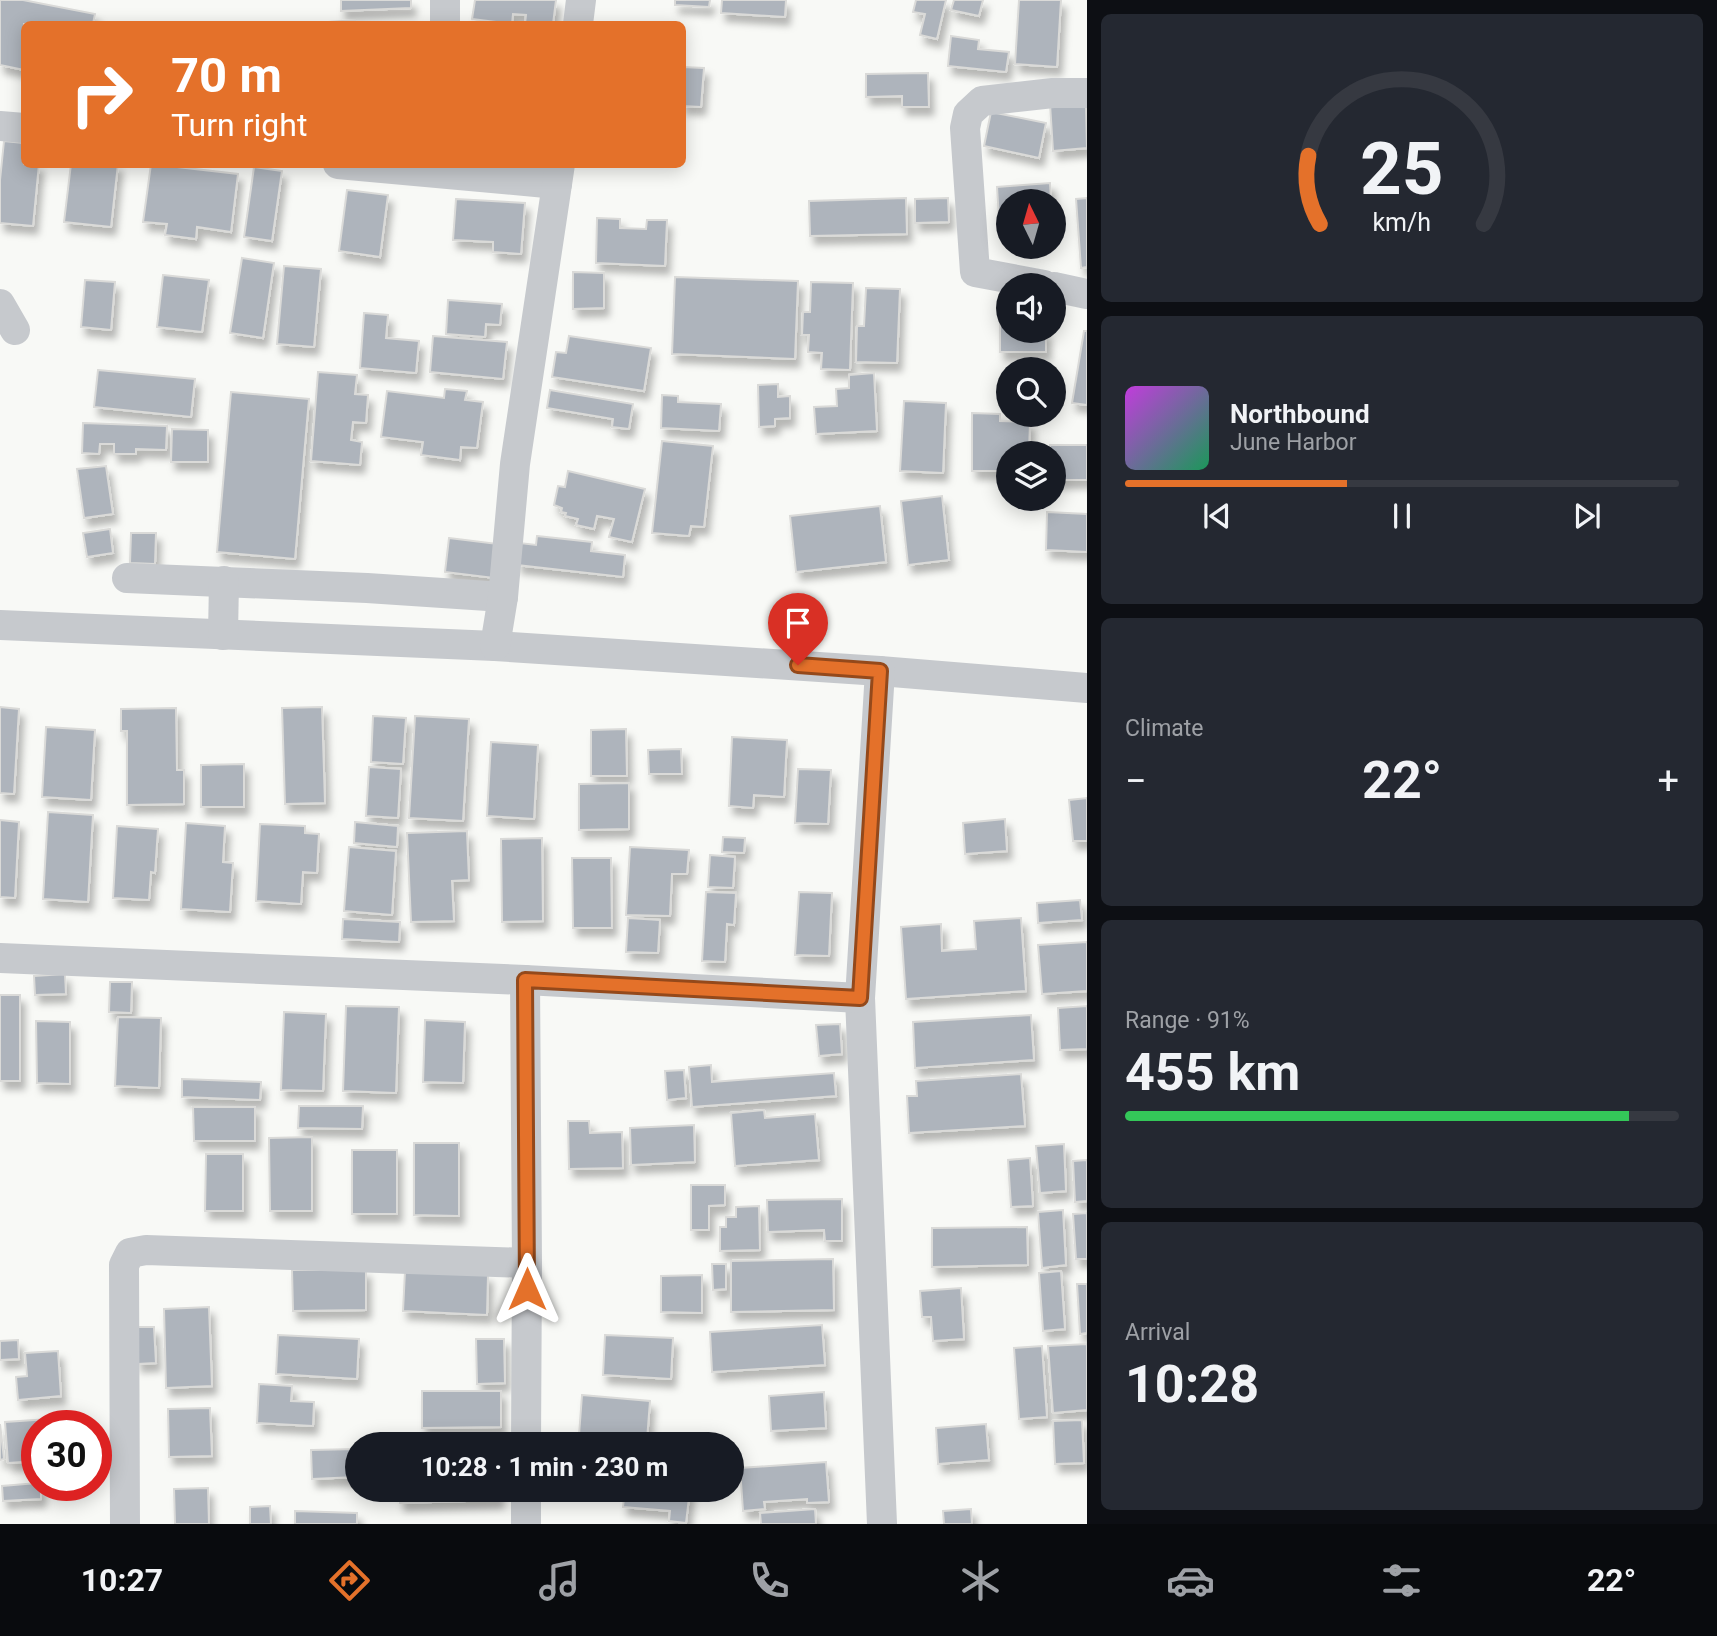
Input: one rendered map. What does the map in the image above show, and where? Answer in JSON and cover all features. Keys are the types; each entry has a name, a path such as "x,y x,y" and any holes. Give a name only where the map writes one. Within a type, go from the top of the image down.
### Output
{"street":[{"path":"444,21 445,0"},
{"path":"578,21 581,0"},
{"path":"996,276 975,272 965,128 968,114 982,101 1052,93 1087,93"},
{"path":"0,126 21,128"},
{"path":"420,168 559,174 515,464 503,597 495,646"},
{"path":"1066,290 1087,294"},
{"path":"0,304 15,330"},
{"path":"127,578 503,597"},
{"path":"223,635 224,581"},
{"path":"0,625 495,646 880,671 1087,688"},
{"path":"880,671 860,998 882,1524"},
{"path":"0,958 525,980 860,998"},
{"path":"525,980 526,1432"},
{"path":"125,1524 124,1265 130,1253 146,1250 527,1263"},
{"path":"526,1502 526,1524"}],"building":[{"path":"0,0 23,0 95,14 94,21 21,21 21,69 0,65"},
{"path":"341,0 411,0 411,8 341,11"},
{"path":"475,0 556,0 553,21 525,21 526,15 513,14 512,21 472,19"},
{"path":"675,0 710,0 709,7 675,5"},
{"path":"722,0 786,0 785,17 721,13"},
{"path":"916,0 946,0 937,39 920,35 925,14 913,12"},
{"path":"954,0 983,0 979,16 951,10"},
{"path":"1019,0 1061,0 1057,67 1015,64"},
{"path":"951,36 979,40 978,49 1009,52 1006,72 948,66"},
{"path":"686,67 704,68 701,107 686,106"},
{"path":"928,73 929,107 902,107 902,96 866,97 866,74"},
{"path":"1086,102 1087,148 1053,151 1050,104"},
{"path":"991,112 1046,123 1039,158 984,146"},
{"path":"4,141 21,143 21,168 39,168 33,226 0,223"},
{"path":"71,168 118,168 111,227 64,222"},
{"path":"150,168 186,168 238,174 231,232 197,227 196,239 165,235 167,224 143,222"},
{"path":"254,168 282,171 272,241 244,237"},
{"path":"1050,183 1050,189 997,189"},
{"path":"347,190 388,195 380,257 339,251"},
{"path":"906,198 907,234 810,236 809,201"},
{"path":"948,198 949,222 915,223 915,199"},
{"path":"1087,198 1087,267 1081,268 1076,199"},
{"path":"456,199 525,203 521,254 493,252 493,242 453,240"},
{"path":"597,218 620,219 620,228 646,229 647,220 667,220 665,266 596,263"},
{"path":"242,258 274,263 263,338 230,333"},
{"path":"284,266 321,269 314,347 277,344"},
{"path":"573,272 604,273 604,308 573,309"},
{"path":"163,275 209,280 202,332 157,327"},
{"path":"675,277 798,281 795,359 672,354"},
{"path":"85,280 115,282 111,330 81,327"},
{"path":"811,282 853,283 850,370 821,369 822,353 808,352 809,335 802,335 803,312 810,312"},
{"path":"866,288 900,289 897,363 856,362 857,326 864,326"},
{"path":"448,300 502,304 500,325 486,324 485,337 446,334"},
{"path":"364,313 388,315 386,338 419,341 416,373 360,368"},
{"path":"1084,331 1087,331 1087,405 1072,403"},
{"path":"433,336 507,342 503,379 430,372"},
{"path":"569,336 651,348 644,391 552,377 556,352 566,353"},
{"path":"1000,343 1046,343 1046,352 1000,352"},
{"path":"98,370 195,379 191,417 94,407"},
{"path":"318,372 357,375 355,394 368,395 366,423 353,422 351,440 362,442 360,465 311,461"},
{"path":"874,373 877,431 816,434 814,407 837,406 836,389 849,388 849,375"},
{"path":"778,384 778,397 790,396 790,418 775,419 775,426 759,427 758,385"},
{"path":"445,389 467,391 465,400 483,402 477,448 461,447 460,460 421,455 423,442 381,437 387,391 444,398"},
{"path":"550,390 633,404 629,429 612,427 613,419 547,408"},
{"path":"231,392 309,399 295,559 217,552"},
{"path":"662,395 678,396 678,402 721,404 719,431 661,428"},
{"path":"904,401 946,403 943,473 900,471"},
{"path":"972,413 996,414 996,427 1030,427 1029,441 996,441 996,471 972,471"},
{"path":"83,423 167,426 166,450 136,449 136,454 114,454 114,444 100,444 99,454 82,453"},
{"path":"172,429 208,430 208,462 171,462"},
{"path":"662,441 713,446 704,527 691,526 689,536 652,533"},
{"path":"1066,445 1087,445 1087,480 1066,480"},
{"path":"106,466 113,514 84,518 77,469"},
{"path":"568,471 645,489 632,542 609,537 614,519 597,516 594,529 576,525 578,519 565,516 566,513 561,512 562,508 554,505 558,486 565,487"},
{"path":"942,496 949,560 908,565 901,501"},
{"path":"880,506 886,562 796,572 790,516"},
{"path":"1047,512 1087,514 1087,552 1046,550"},
{"path":"110,529 113,553 87,557 83,533"},
{"path":"131,533 156,533 155,564 130,563"},
{"path":"537,536 592,542 591,551 625,555 623,577 517,565 520,543 536,545"},
{"path":"449,538 498,544 494,578 445,572"},
{"path":"0,707 19,709 14,794 0,793"},
{"path":"322,707 325,803 285,804 282,708"},
{"path":"176,708 177,770 184,770 184,804 127,805 127,731 121,731 121,709"},
{"path":"373,716 406,718 403,764 371,762"},
{"path":"415,716 469,719 463,821 409,818"},
{"path":"46,727 95,730 91,800 42,797"},
{"path":"626,729 627,776 591,776 591,730"},
{"path":"732,737 787,740 784,797 754,795 753,808 729,806"},
{"path":"491,742 538,745 534,819 487,816"},
{"path":"681,749 682,774 649,774 648,750"},
{"path":"244,764 244,807 201,807 201,765"},
{"path":"369,767 401,769 398,818 366,816"},
{"path":"798,769 831,770 828,824 795,823"},
{"path":"629,783 629,829 579,830 579,784"},
{"path":"1087,798 1087,841 1073,841 1069,800"},
{"path":"48,812 93,815 88,902 43,899"},
{"path":"1005,819 1007,851 965,854 963,823"},
{"path":"0,820 19,822 15,898 0,897"},
{"path":"355,822 398,826 397,847 354,843"},
{"path":"186,823 225,826 223,862 233,863 230,912 181,909"},
{"path":"260,824 305,826 305,833 319,834 317,873 303,872 301,904 256,901"},
{"path":"117,826 158,829 155,873 151,872 149,900 113,898"},
{"path":"467,831 469,880 452,881 454,921 411,922 407,833"},
{"path":"723,837 745,838 744,853 722,852"},
{"path":"542,838 543,921 502,922 501,839"},
{"path":"349,847 396,851 392,915 344,911"},
{"path":"630,847 689,850 687,874 672,874 670,916 626,915"},
{"path":"710,855 735,857 733,888 708,887"},
{"path":"572,858 611,858 612,928 573,928"},
{"path":"706,892 736,893 734,925 727,924 725,962 702,961"},
{"path":"799,892 832,893 829,956 795,955"},
{"path":"1080,900 1082,920 1038,923 1037,903"},
{"path":"628,918 660,920 658,953 626,952"},
{"path":"1021,918 1026,991 906,999 901,927 941,924 942,951 976,949 974,921"},
{"path":"343,919 400,922 399,942 342,939"},
{"path":"1087,942 1087,991 1042,994 1038,945"},
{"path":"65,974 66,994 35,995 34,976"},
{"path":"110,982 132,982 131,1013 109,1012"},
{"path":"0,995 20,995 20,1081 0,1081"},
{"path":"346,1006 399,1007 396,1093 343,1091"},
{"path":"1087,1006 1087,1049 1060,1050 1058,1008"},
{"path":"284,1012 326,1014 323,1091 281,1090"},
{"path":"1031,1015 1034,1060 915,1068 913,1022"},
{"path":"118,1017 161,1018 159,1088 115,1086"},
{"path":"425,1020 465,1022 463,1083 423,1082"},
{"path":"36,1021 70,1022 70,1084 37,1083"},
{"path":"840,1024 842,1054 819,1056 816,1025"},
{"path":"711,1065 712,1082 834,1073 836,1096 692,1107 689,1067"},
{"path":"684,1070 686,1098 667,1100 665,1071"},
{"path":"1021,1074 1025,1126 909,1133 907,1096 917,1096 916,1081"},
{"path":"182,1079 261,1082 260,1100 182,1097"},
{"path":"299,1106 363,1106 362,1129 298,1128"},
{"path":"193,1107 255,1107 255,1141 194,1141"},
{"path":"764,1110 765,1118 815,1114 819,1160 735,1166 731,1113"},
{"path":"568,1121 589,1121 590,1133 622,1132 623,1168 569,1169"},
{"path":"694,1125 695,1162 631,1165 630,1128"},
{"path":"312,1137 312,1211 270,1211 269,1138"},
{"path":"414,1143 459,1143 459,1216 414,1215"},
{"path":"1064,1144 1066,1191 1040,1193 1036,1146"},
{"path":"352,1150 397,1150 397,1214 352,1214"},
{"path":"206,1154 243,1154 243,1211 205,1211"},
{"path":"1030,1158 1033,1206 1011,1207 1008,1160"},
{"path":"1087,1160 1087,1201 1075,1202 1073,1161"},
{"path":"691,1185 725,1185 725,1205 709,1206 709,1230 691,1230"},
{"path":"842,1199 842,1241 825,1241 824,1230 768,1232 767,1200"},
{"path":"759,1206 760,1250 720,1251 720,1227 726,1227 726,1217 736,1217 736,1207"},
{"path":"1063,1210 1066,1265 1042,1268 1038,1212"},
{"path":"1087,1213 1087,1259 1076,1259 1073,1214"},
{"path":"1027,1227 1028,1265 932,1267 932,1228"},
{"path":"833,1259 834,1310 731,1312 731,1261"},
{"path":"712,1264 726,1264 726,1289 713,1290"},
{"path":"292,1270 366,1270 366,1310 293,1311"},
{"path":"405,1271 488,1275 487,1315 403,1311"},
{"path":"1061,1271 1065,1329 1043,1331 1039,1273"},
{"path":"702,1275 702,1313 661,1312 661,1276"},
{"path":"1077,1284 1087,1284 1087,1333 1080,1334"},
{"path":"961,1288 964,1339 933,1341 931,1317 922,1317 920,1291"},
{"path":"209,1307 212,1386 166,1388 164,1309"},
{"path":"822,1325 825,1365 712,1372 710,1332"},
{"path":"136,1327 154,1327 156,1363 137,1364"},
{"path":"278,1335 359,1339 357,1379 276,1374"},
{"path":"605,1335 673,1338 671,1379 603,1375"},
{"path":"476,1339 504,1339 505,1383 477,1384"},
{"path":"18,1340 19,1359 0,1360 0,1341"},
{"path":"1087,1344 1087,1410 1053,1413 1048,1346"},
{"path":"1042,1346 1047,1417 1019,1419 1014,1348"},
{"path":"58,1351 61,1396 18,1400 16,1377 27,1376 25,1353"},
{"path":"259,1384 292,1386 291,1401 314,1402 313,1426 257,1423"},
{"path":"422,1391 501,1391 501,1427 422,1428"},
{"path":"824,1392 826,1428 771,1431 769,1396"},
{"path":"582,1395 650,1401 648,1432 579,1432"},
{"path":"210,1408 212,1456 169,1457 168,1409"},
{"path":"1082,1420 1084,1463 1055,1464 1053,1421"},
{"path":"21,1421 21,1462 8,1463 5,1422"},
{"path":"0,1424 4,1459 0,1460"},
{"path":"986,1424 989,1460 938,1464 936,1428"},
{"path":"345,1449 345,1478 312,1479 311,1450"},
{"path":"826,1462 829,1502 807,1503 807,1499 764,1502 765,1509 743,1511 744,1468"},
{"path":"21,1484 21,1500 3,1501 2,1486"},
{"path":"208,1488 209,1524 175,1524 174,1489"},
{"path":"624,1502 688,1502 686,1523 669,1521 670,1511 623,1507"},
{"path":"270,1506 271,1524 250,1524 250,1507"},
{"path":"815,1509 816,1524 761,1524 760,1513"},
{"path":"971,1509 972,1524 944,1524 943,1511"},
{"path":"295,1511 357,1513 357,1524 295,1524"}],"route":[{"path":"527,1289 525,980 860,998 880,671 798,665"}]}
